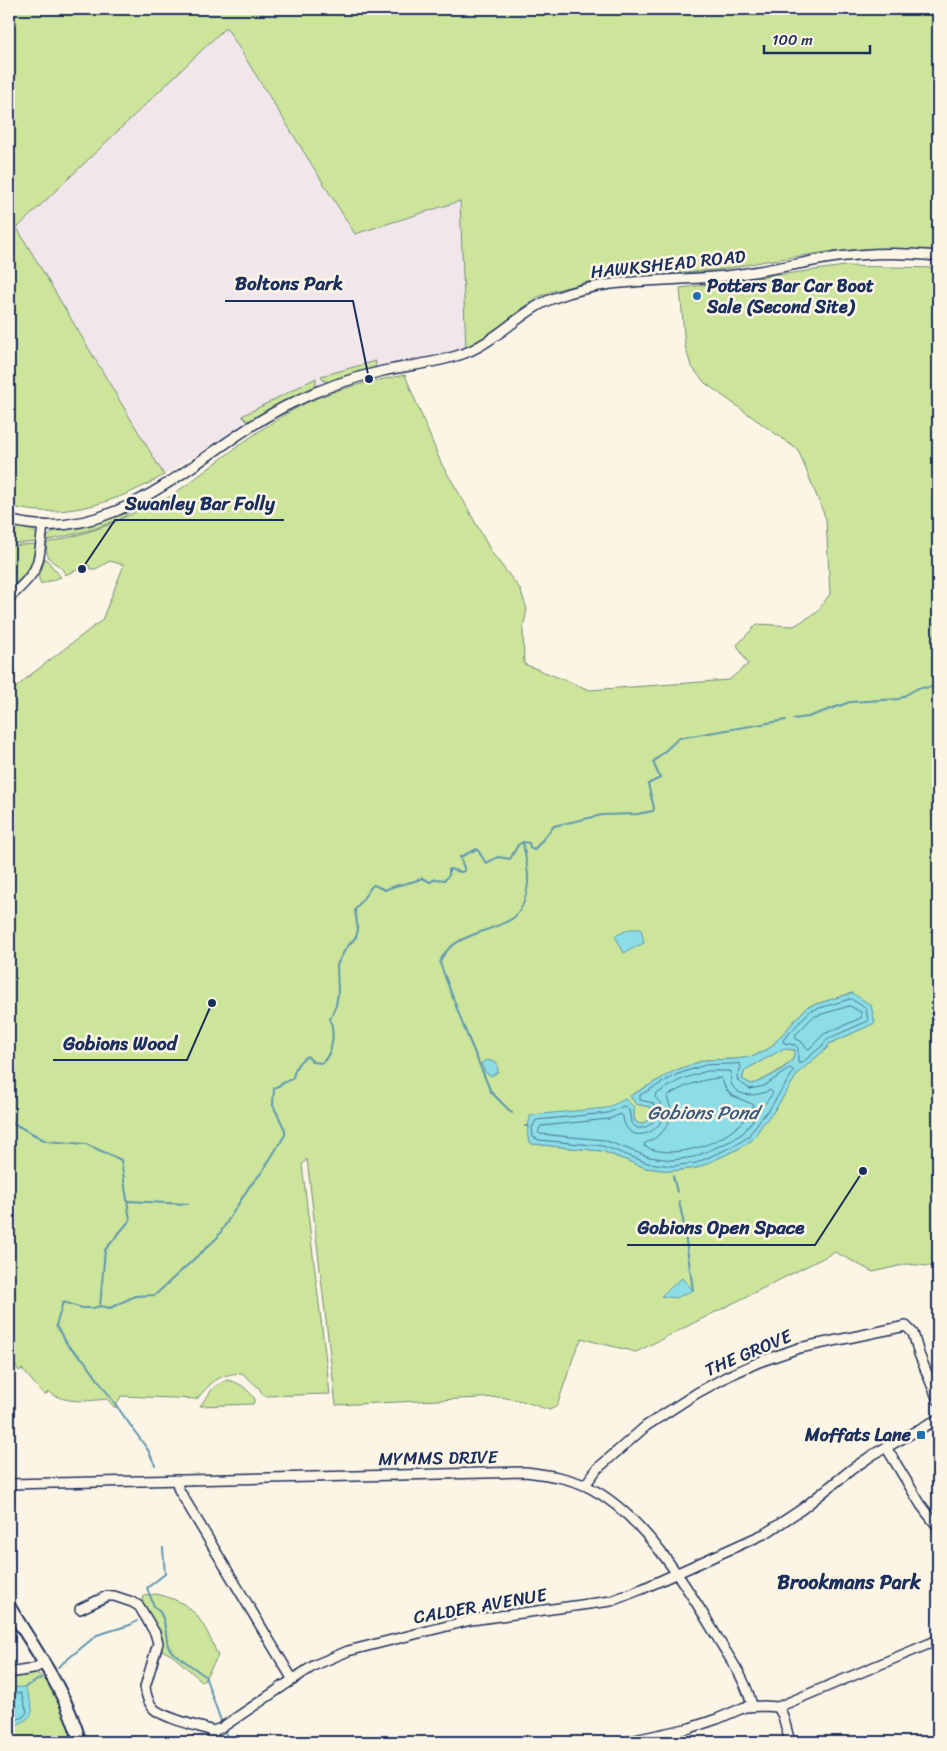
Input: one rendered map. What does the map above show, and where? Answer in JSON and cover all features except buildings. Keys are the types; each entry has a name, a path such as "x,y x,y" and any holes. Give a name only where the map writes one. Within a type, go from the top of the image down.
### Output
{"main road":[{"path":"9,1606 44,1663 68,1709 80,1742"}],"street":[{"name":"HAWKSHEAD ROAD","path":"9,520 62,526 102,517 157,490 247,428 290,404 342,382 462,354 486,342 544,302 572,292 610,283 728,276 826,259 881,255 938,256"},
{"path":"9,598 36,570 40,557 43,525"},
{"name":"THE GROVE","path":"585,1485 596,1469 663,1414 697,1392 759,1362 798,1348 906,1326 913,1333 919,1354 938,1400"},
{"path":"675,1573 750,1541 783,1522 821,1495 852,1469 886,1447 938,1419"},
{"path":"886,1447 921,1505 938,1526"},
{"name":"MYMMS DRIVE","path":"9,1484 526,1472 560,1477 585,1485 611,1501 650,1539 709,1623 738,1672 749,1694 752,1706"},
{"path":"176,1480 179,1490 293,1680"},
{"name":"CALDER AVENUE","path":"213,1731 230,1722 315,1665 348,1651 471,1620 611,1601 675,1573"},
{"path":"80,1609 107,1596 123,1599 139,1606 155,1633 158,1643 145,1687 148,1701 160,1713 213,1731 212,1742"},
{"path":"625,1742 690,1728 752,1706 778,1708 938,1640"},
{"path":"9,1673 33,1669 44,1663"},
{"path":"778,1708 783,1716 790,1742"}],"shaded area":[{"path":"226,27 355,234 460,201 466,348 372,370 314,387 244,425 164,475 17,228"}],"green space":[{"path":"9,9 938,9 938,250 827,252 725,269 672,274 656,267 649,272 615,275 553,291 536,298 499,328 466,348 460,201 355,234 226,27 17,228 164,475 109,501 69,510 29,510 9,506"},
{"path":"845,266 938,268 938,1267 907,1264 873,1272 835,1252 636,1352 582,1338 575,1352 557,1406 550,1410 522,1401 501,1397 336,1405 307,1159 302,1165 330,1394 264,1396 258,1387 242,1373 221,1377 197,1399 121,1396 115,1408 107,1399 77,1401 62,1398 49,1392 44,1395 22,1369 19,1371 9,1356 9,694 29,676 102,620 124,565 110,561 96,569 90,569 89,565 65,575 60,567 50,560 47,543 86,533 110,524 146,505 151,506 150,509 265,427 306,403 342,389 405,375 441,463 492,553 520,589 527,609 523,629 524,664 590,690 729,680 748,664 737,645 757,624 794,626 816,613 830,594 826,519 798,450 705,383 691,366 685,346 680,288","holes":["852,993 875,1023 829,1044 827,1048 799,1072 774,1111 752,1140 738,1149 697,1168 672,1171 646,1168 602,1151 533,1144 528,1140 532,1115 634,1107 634,1119 639,1124 644,1123 653,1113 650,1107 636,1104 630,1096 676,1070 705,1060 737,1059 754,1056 770,1048 807,1007"]},
{"path":"376,361 375,368 372,370 328,382 324,381 321,376"},
{"path":"316,378 314,387 251,421 246,420 242,416"},
{"path":"155,495 120,519 94,529 46,541 49,535 55,531 100,522 134,507"},
{"path":"9,524 32,530 38,542 9,544"},
{"path":"37,544 29,572 9,593 9,546"},
{"path":"45,558 61,577 41,584 38,576"},
{"path":"783,1049 795,1050 793,1058 786,1066 755,1083 751,1084 742,1079 745,1070"},
{"path":"227,1380 236,1382 246,1389 255,1399 253,1404 200,1406 214,1387"},
{"path":"156,1594 186,1605 206,1630 218,1656 203,1682 173,1656 162,1650 158,1632 142,1603 144,1596"},
{"path":"38,1674 50,1686 55,1695 73,1742 45,1742 34,1738 26,1742 9,1742 9,1729 15,1726 16,1688 9,1688 9,1677"}],"water":[{"path":"630,929 641,929 644,943 624,953 615,936"},
{"name":"Gobions Pond","path":"852,993 871,1005 875,1023 829,1044 827,1048 799,1072 774,1111 752,1140 738,1149 697,1168 672,1171 646,1168 602,1151 532,1144 528,1137 527,1130 531,1115 607,1108 625,1099 634,1107 634,1120 639,1124 644,1123 653,1112 650,1107 636,1104 630,1096 676,1070 705,1060 737,1059 754,1056 770,1048 807,1007","holes":["783,1049 795,1050 790,1063 774,1074 751,1084 742,1079 745,1070"]},
{"path":"487,1060 497,1063 498,1072 491,1076 485,1072 481,1063"},
{"path":"682,1278 693,1290 676,1298 661,1296"},
{"path":"25,1687 31,1704 31,1714 24,1721 9,1729 9,1688"}],"waterway":[{"path":"793,719 808,717 850,702 899,699 918,688 938,687"},
{"path":"155,1465 148,1450 84,1360 69,1347 56,1326 63,1302 82,1308 100,1306 110,1308 135,1296 155,1295 217,1238 285,1135 285,1130 273,1105 274,1088 293,1078 297,1065 307,1056 313,1062 322,1063 329,1054 333,1036 330,1019 338,994 337,965 346,948 356,937 358,930 355,910 372,886 374,885 385,890 422,878 430,882 436,879 445,880 449,875 449,869 465,871 460,857 477,849 486,863 498,857 510,859 518,845 523,842 529,843 530,848 534,850 554,826 602,815 637,814 653,811 654,808 648,784 660,778 653,762 679,738 786,720"},
{"path":"512,1113 491,1092 440,963 444,954 460,940 504,923 519,912 528,884 523,842"},
{"path":"9,1121 46,1141 86,1144 121,1160 130,1220 105,1250 100,1306"},
{"path":"673,1176 677,1192"},
{"path":"127,1201 188,1204"},
{"path":"679,1201 693,1290"},
{"path":"163,1548 165,1574 147,1588 154,1606 160,1612 164,1621 168,1646 172,1652 205,1676 221,1721"},
{"path":"58,1667 97,1635 137,1621"},
{"path":"25,1687 41,1678"},
{"path":"226,1734 230,1742"}],"place":[{"name":"Potters Bar Car Boot Sale (Second Site)","path":"697,296"},
{"name":"Boltons Park","path":"369,379"},
{"name":"Swanley Bar Folly","path":"82,569"},
{"name":"Gobions Wood","path":"212,1003"},
{"name":"Gobions Open Space","path":"863,1171"},
{"name":"Moffats Lane","path":"921,1435"}],"district":[{"name":"Brookmans Park","path":"849,1582"}]}
